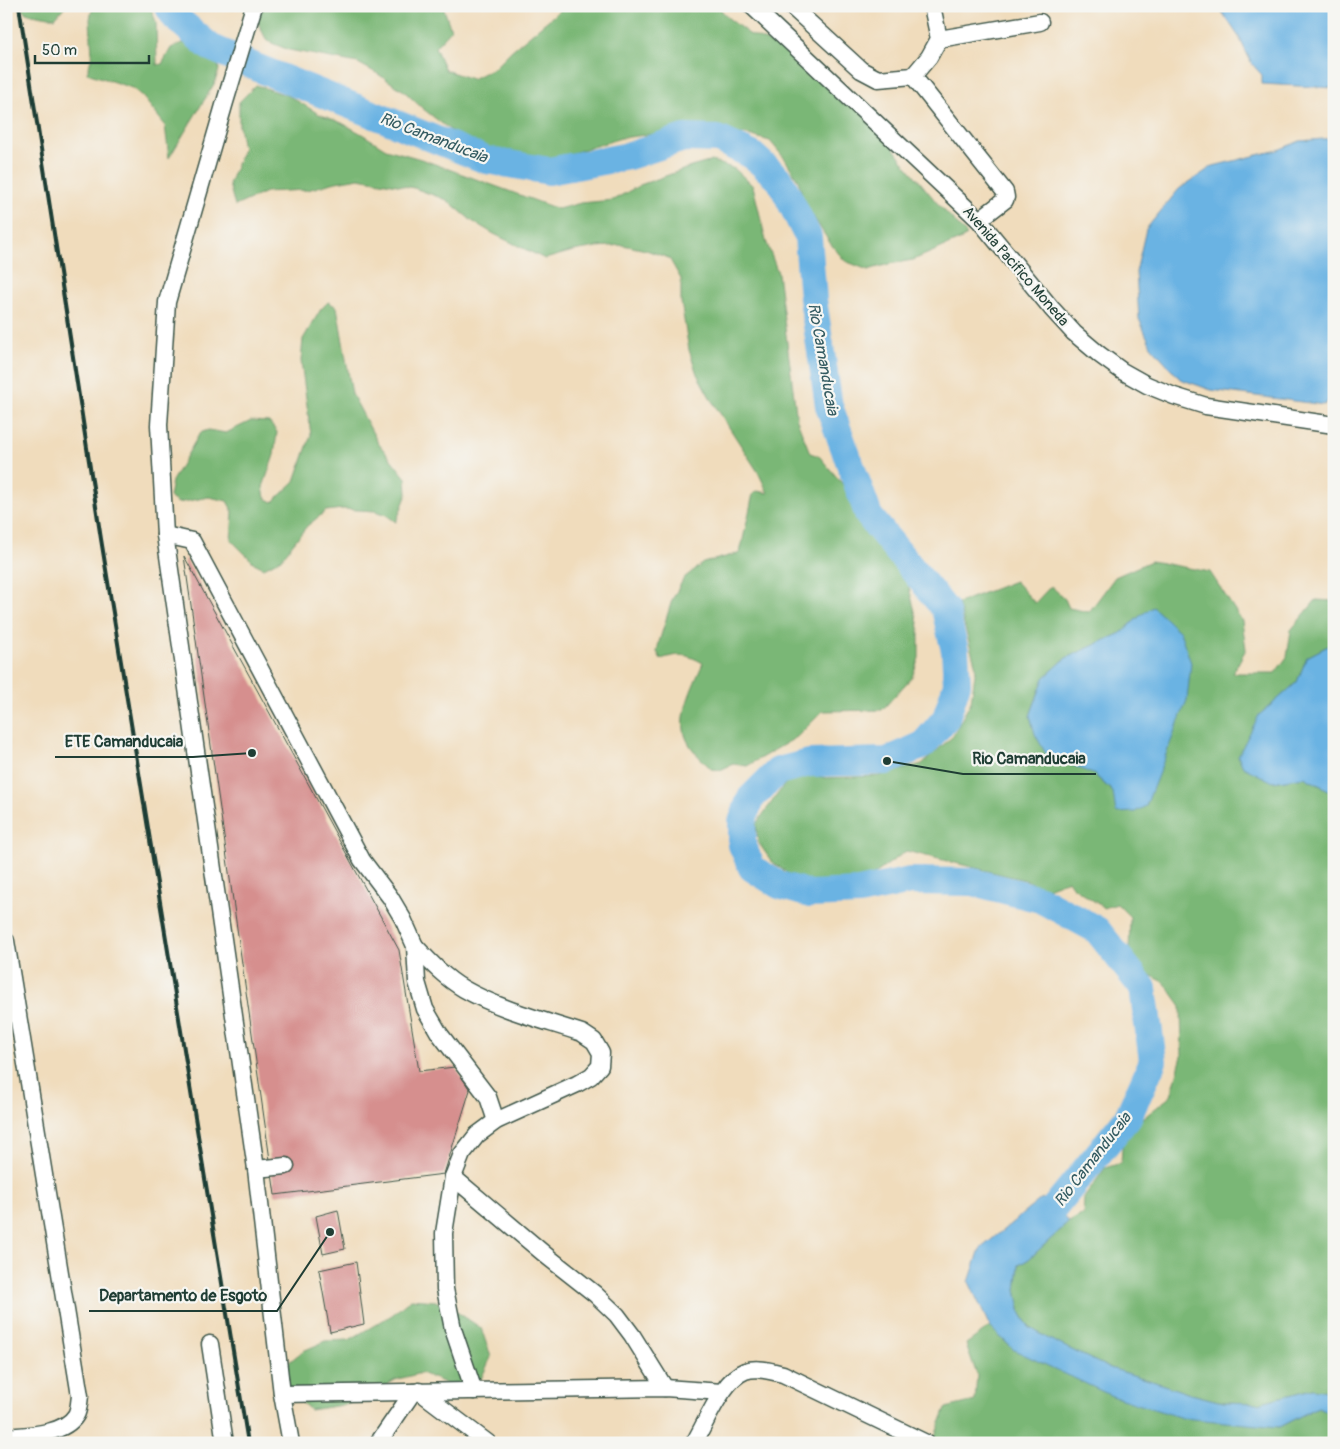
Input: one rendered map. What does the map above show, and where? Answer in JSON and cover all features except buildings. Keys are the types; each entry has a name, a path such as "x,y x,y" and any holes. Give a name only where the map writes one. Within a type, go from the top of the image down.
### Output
{"street":[{"path":"254,6 224,102 167,302 159,425 165,535 256,1169 282,1394 291,1443"},
{"name":"Avenida Pacifico Moneda","path":"752,6 979,220 1074,333 1122,371 1147,385 1206,406 1334,426"},
{"path":"791,6 861,70 878,79 913,76 929,57 939,39 932,6"},
{"path":"939,39 1040,22"},
{"path":"913,76 1005,192 1005,200 979,220"},
{"path":"165,535 192,540 362,860 390,897 403,918 416,946 437,969 463,988 494,1004 582,1033 594,1041 601,1053 600,1066 591,1076 496,1120 477,1134 462,1154 453,1177 444,1233 445,1289 453,1329 474,1391"},
{"path":"6,940 80,1396 77,1415 66,1425 49,1432 6,1437"},
{"path":"416,946 417,982 425,1008 439,1034 488,1097 496,1120"},
{"path":"256,1169 286,1166"},
{"path":"453,1177 595,1294 617,1315 632,1335 665,1388"},
{"path":"210,1344 225,1443"},
{"path":"694,1443 722,1392 735,1376 745,1371 767,1370 783,1374 926,1443"},
{"path":"282,1394 665,1388 722,1392"},
{"path":"378,1443 416,1392"},
{"path":"416,1392 488,1443"}],"green space":[{"path":"20,6 65,6 55,18 26,13"},
{"path":"93,6 150,6 156,22 157,65 162,64 171,48 182,43 205,46 217,56 219,70 214,84 169,158 165,125 142,96 132,88 87,73 92,56 90,19"},
{"path":"259,6 443,6 451,30 435,47 445,70 472,79 494,68 511,51 565,6 718,6 727,17 749,34 771,43 794,48 883,133 902,160 938,204 967,235 962,239 913,260 868,270 845,261 830,243 804,202 798,180 785,159 770,141 745,134 719,136 694,133 621,138 553,159 529,159 484,150 463,140 422,108 404,91 358,63 289,50 267,41 256,19"},
{"path":"256,85 289,96 319,114 342,123 386,149 421,159 558,209 581,203 613,200 640,185 712,161 735,169 753,186 766,241 778,273 797,420 810,453 819,456 868,514 907,580 919,627 919,658 912,677 882,710 823,711 797,737 747,766 733,764 720,770 711,769 688,742 684,723 687,702 703,663 683,655 661,659 657,652 672,600 684,578 703,563 740,553 753,494 757,491 768,493 758,472 712,401 697,374 689,350 681,302 681,279 669,258 623,245 573,251 545,259 472,221 447,200 414,188 359,178 307,190 266,192 235,206 229,184 243,149 239,126 239,102"},
{"path":"328,302 337,307 352,394 378,443 406,478 407,494 396,522 386,515 375,511 342,509 326,511 307,526 281,559 264,568 254,563 231,540 233,512 227,501 209,497 178,503 169,497 172,481 200,433 208,430 226,433 251,421 269,422 277,432 274,455 263,487 265,498 273,502 295,481 311,435 301,361 303,339 321,309"},
{"path":"1151,561 1210,572 1242,621 1246,649 1233,673 1275,673 1287,657 1291,630 1316,600 1334,601 1334,646 1328,646 1307,657 1297,682 1259,715 1273,782 1304,777 1334,793 1334,1392 1313,1389 1258,1403 1222,1402 1187,1393 1107,1367 1047,1338 1029,1327 1021,1314 1016,1290 1019,1265 1029,1259 1069,1222 1083,1214 1084,1198 1105,1168 1121,1163 1123,1134 1171,1096 1182,1056 1181,1006 1164,982 1138,969 1129,956 1130,917 1117,904 1104,908 1072,886 1068,880 1042,890 1029,881 906,851 856,888 832,888 800,882 772,862 758,842 756,824 787,781 806,773 826,778 879,776 922,764 952,737 971,702 976,667 958,603 1015,581 1035,603 1051,586 1065,599 1069,608 1089,612 1115,577","holes":["1141,615 1113,792 1030,716 1044,678 1066,658 1121,633"]},
{"path":"411,1299 436,1301 481,1328 491,1357 481,1379 464,1397 443,1382 421,1373 395,1380 371,1395 342,1405 310,1410 289,1390 284,1366 303,1351 326,1341 349,1340 392,1315"},
{"path":"990,1327 1014,1350 1279,1427 1318,1407 1334,1415 1334,1443 935,1443 933,1441 946,1408 975,1401 977,1375 966,1344"}],"water":[{"path":"1218,6 1334,6 1334,88 1262,84 1262,75 1252,64 1239,37"},
{"path":"1334,138 1334,396 1324,405 1211,390 1180,379 1151,346 1139,319 1136,272 1146,229 1179,189 1213,166 1278,150 1300,141"},
{"path":"1153,607 1180,632 1191,663 1187,700 1146,806 1135,812 1116,813 1113,792 1095,775 1046,754 1035,734 1030,716 1044,678 1066,658 1121,633"},
{"path":"1328,646 1334,646 1334,793 1304,777 1273,782 1243,767 1238,756 1259,715 1297,682 1307,657"},
{"path":"1042,1198 1069,1222 1029,1259 1019,1265 1016,1290 1021,1314 1029,1327 1047,1338 1107,1367 1187,1393 1222,1402 1258,1403 1313,1389 1334,1392 1334,1415 1318,1407 1279,1427 1182,1418 1112,1396 1014,1350 990,1327 969,1282 980,1249"}],"waterway":[{"name":"Rio Camanducaia","path":"168,6 175,17 210,47 486,160 549,171 629,156 684,138 718,139 752,155 780,180 808,237 813,299 829,406 869,516 945,609 955,651 957,684 946,718 923,745 887,761 809,763 778,771 750,799 742,822 742,845 752,868 779,885 810,894 859,892 910,881 973,882 1040,899 1097,930 1143,988 1153,1061 1128,1117 1041,1224 1027,1235"}],"railway":[{"path":"19,6 101,539 248,1443"}],"place":[{"name":"ETE Camanducaia","path":"252,753"},
{"name":"Rio Camanducaia","path":"887,761"},
{"name":"Departamento de Esgoto","path":"330,1232"}]}
